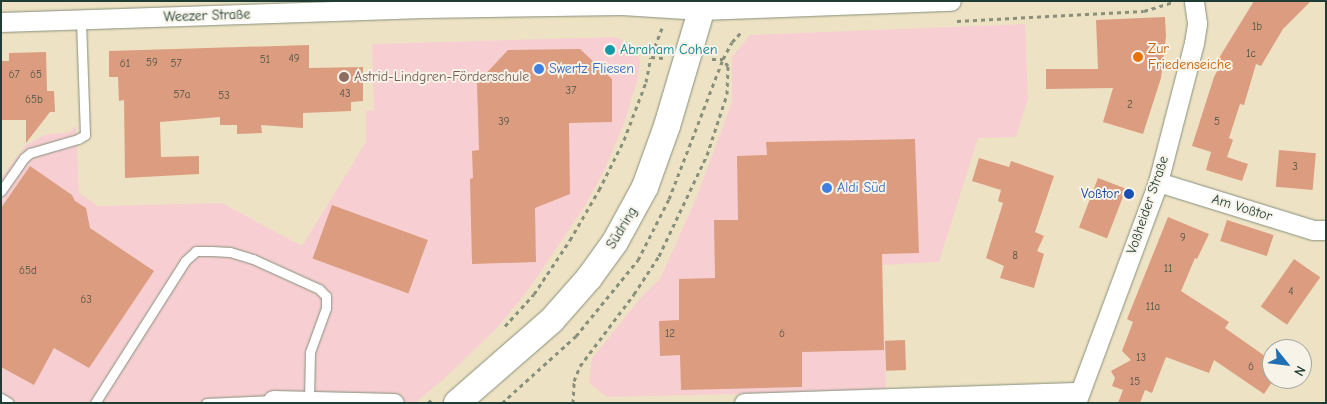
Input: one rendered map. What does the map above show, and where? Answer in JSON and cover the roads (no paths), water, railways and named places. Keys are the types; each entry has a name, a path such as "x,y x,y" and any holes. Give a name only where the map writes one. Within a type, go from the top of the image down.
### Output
{"main road":[{"name":"Südring","path":"457,403 552,320 589,278 616,242 645,187 686,68 703,6"}],"street":[{"name":"Weezer Straße","path":"1,22 424,8 622,5 703,6 952,1"},
{"name":"Voßheider Straße","path":"1078,397 1158,182 1194,43 1197,23 1194,1"},
{"name":"Am Voßtor","path":"1158,182 1313,230 1326,230"},
{"path":"744,403 1078,397"},
{"path":"273,400 394,403"}],"lane":[{"path":"1,191 24,158 30,153 78,139 85,135 81,20"},
{"path":"95,403 185,261 196,251 230,252 253,259 319,289 326,296 326,308 310,352 309,401"},
{"path":"1,398 9,403"},
{"path":"206,403 273,400"}],"place":[{"name":"Abraham Cohen","path":"610,50"},
{"name":"Zur Friedenseiche","path":"1138,57"},
{"name":"Swertz Fliesen","path":"539,69"},
{"name":"Astrid-Lindgren-Förderschule","path":"344,77"},
{"name":"Aldi Süd","path":"827,188"},
{"name":"Voßtor","path":"1129,194"}]}
